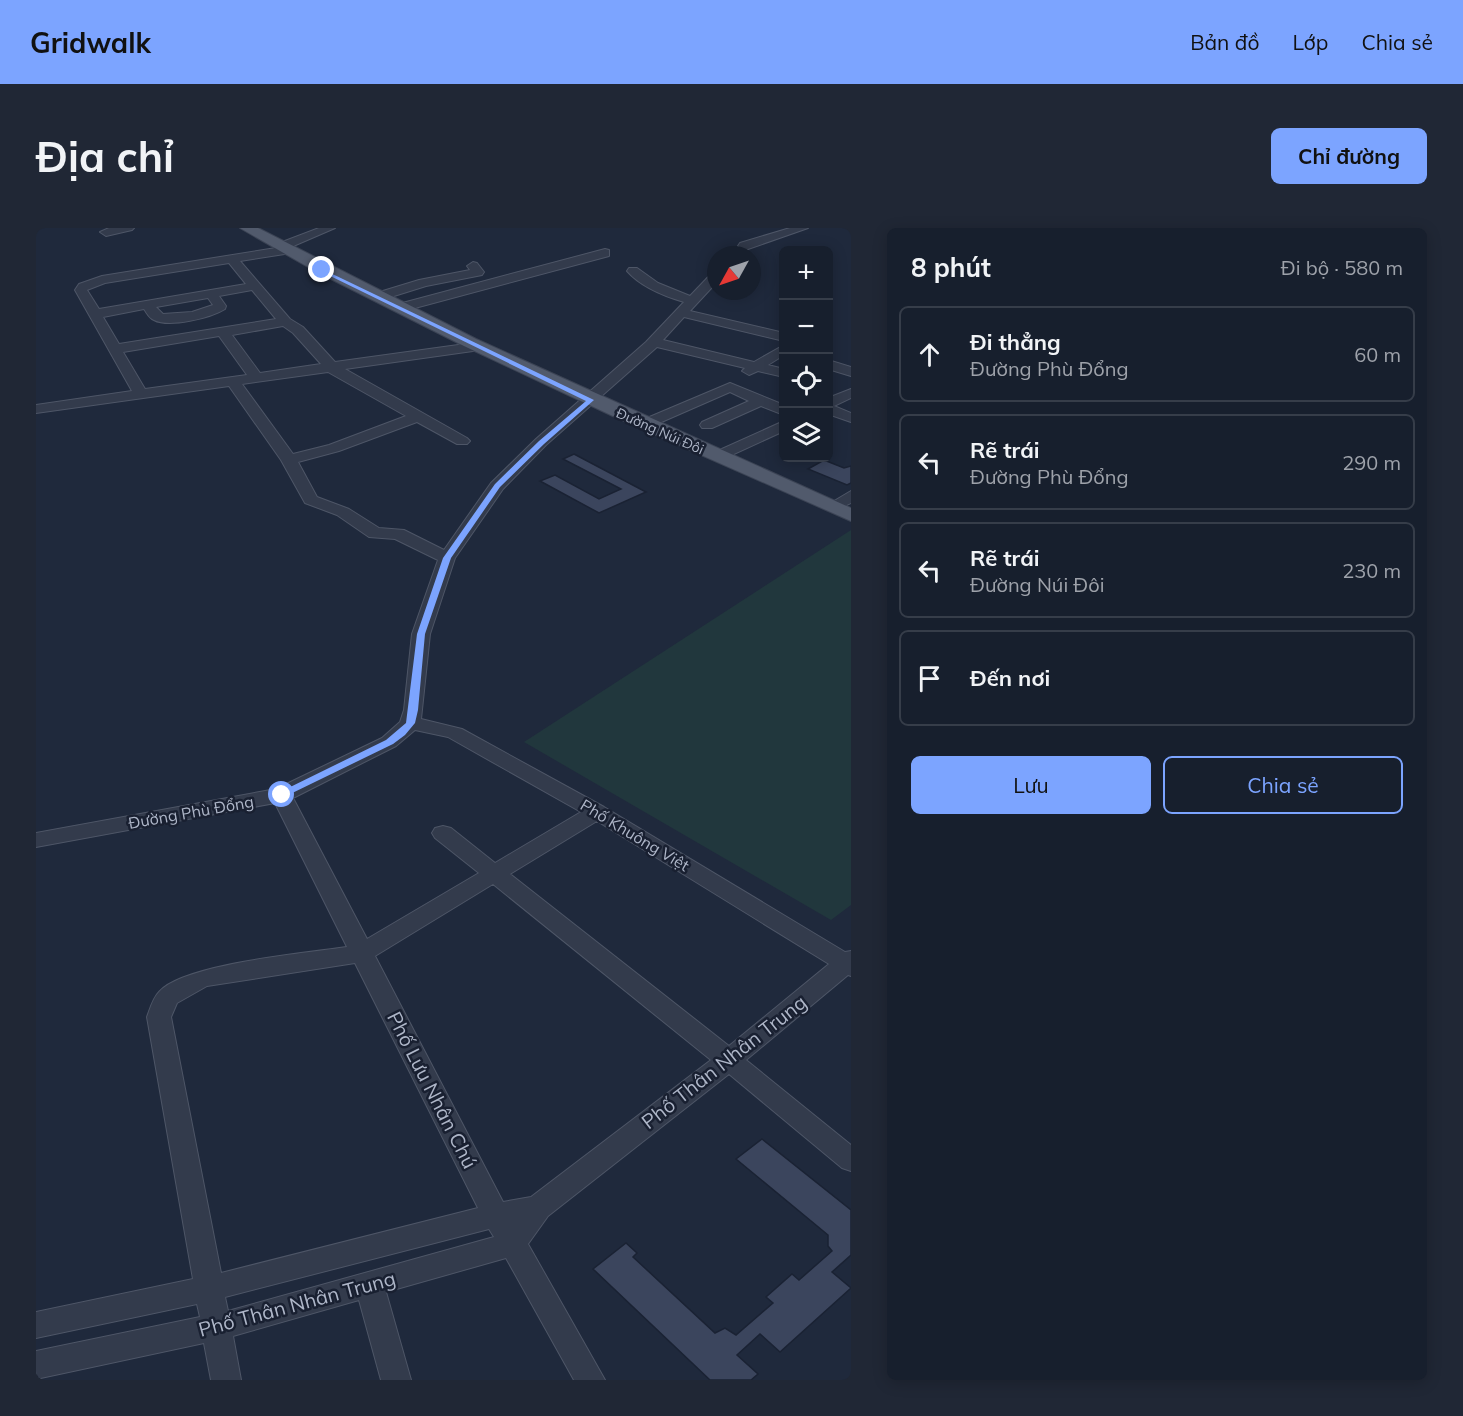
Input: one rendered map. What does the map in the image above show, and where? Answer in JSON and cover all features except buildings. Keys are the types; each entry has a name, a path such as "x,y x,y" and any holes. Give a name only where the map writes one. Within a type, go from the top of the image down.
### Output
{"main road":[{"name":"Đường Núi Đôi","path":"247,228 378,297 591,400 851,515"}],"street":[{"path":"106,232 128,228"},
{"path":"141,395 117,349 81,290 87,284 284,248 329,228"},
{"path":"745,246 761,228"},
{"path":"753,246 802,228"},
{"path":"400,308 605,253"},
{"path":"232,259 285,322 297,330 332,368 462,441"},
{"path":"378,297 423,283 478,272 472,267"},
{"path":"633,271 643,280 661,289 693,301"},
{"path":"96,314 148,305 154,315 163,318 210,312 220,306 211,294 255,286"},
{"path":"410,723 414,710 421,634 447,558 497,486 541,442 654,342 707,286"},
{"path":"682,313 779,336"},
{"path":"117,349 285,322"},
{"path":"224,332 257,379"},
{"path":"654,342 779,372"},
{"path":"36,409 234,383 480,346"},
{"path":"741,376 779,352"},
{"path":"833,366 851,372"},
{"path":"234,383 289,460 311,500 337,509 375,534 398,534 447,558"},
{"path":"645,424 726,388 739,390 779,409"},
{"path":"833,402 851,393"},
{"path":"707,425 762,400"},
{"path":"833,411 851,418"},
{"path":"289,460 334,448 419,416"},
{"path":"718,456 779,427"},
{"path":"832,507 851,496"},
{"name":"Đường Phù Đổng","path":"36,840 282,795 389,742 402,733 410,723"},
{"name":"Phố Khuông Việt","path":"410,723 455,733 597,812 850,963"},
{"name":"Phố Lưu Nhân Chú","path":"282,795 496,1215 590,1380"},
{"path":"226,1380 159,1017 167,998 202,978 362,953 597,812"},
{"path":"443,833 851,1160"},
{"name":"Phố Thân Nhân Trung","path":"36,1365 217,1327 512,1244 538,1208 850,963"},
{"name":"Phố Thân Nhân Trung","path":"36,1325 208,1288 496,1215 538,1208"},
{"path":"369,1284 396,1380"}],"green space":[{"path":"851,530 851,905 831,920 524,742"}],"route":[{"path":"282,795 389,742 402,733 410,723 414,710 421,634 447,558 497,486 541,442 591,400 322,270"}]}
